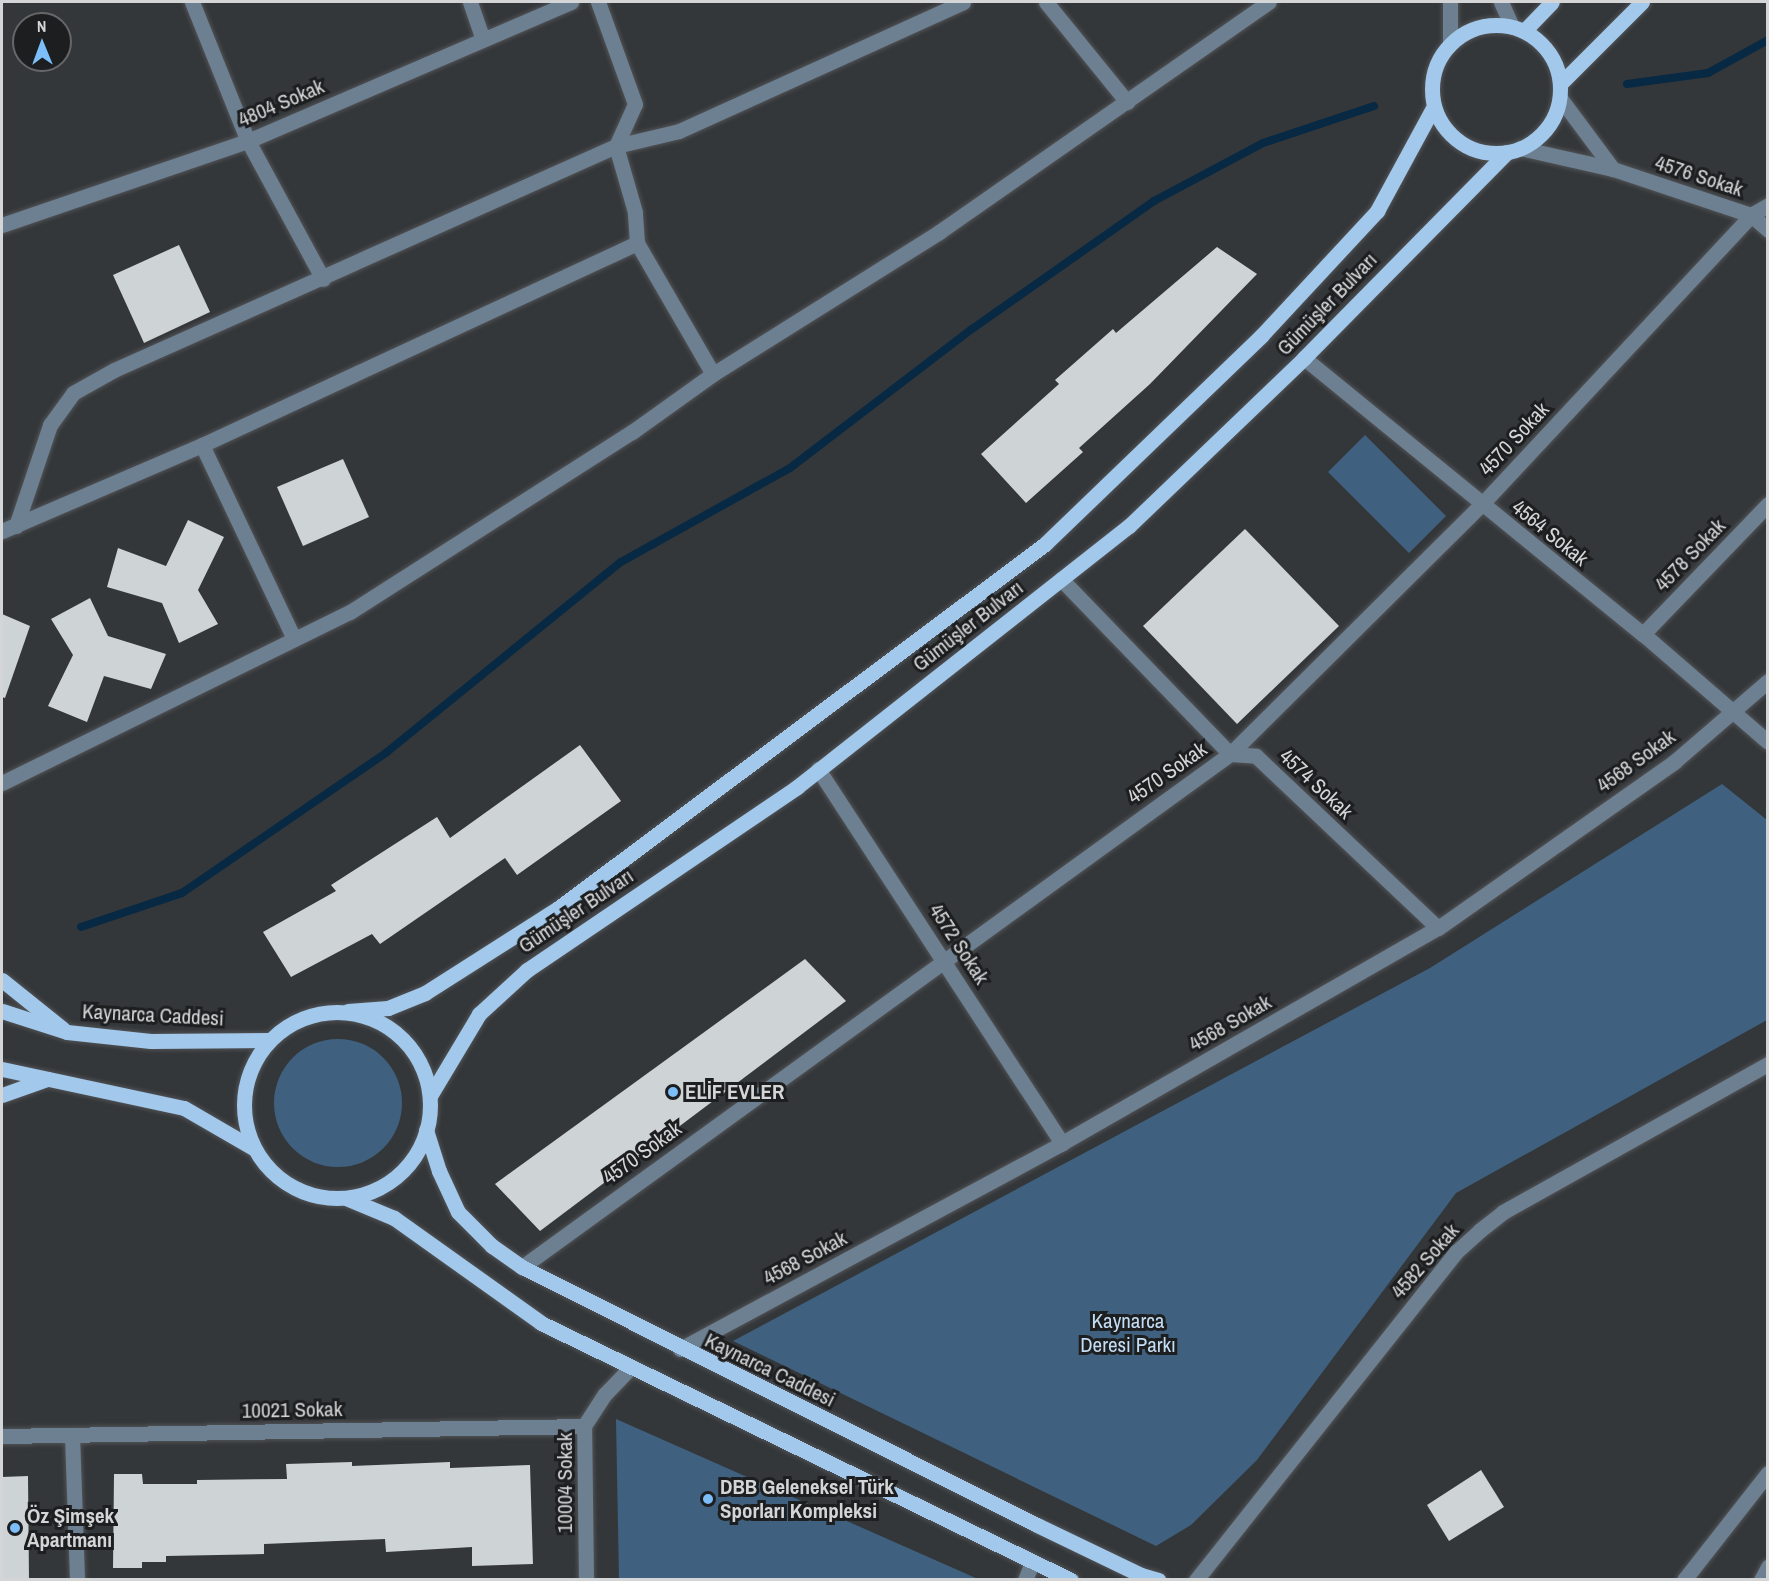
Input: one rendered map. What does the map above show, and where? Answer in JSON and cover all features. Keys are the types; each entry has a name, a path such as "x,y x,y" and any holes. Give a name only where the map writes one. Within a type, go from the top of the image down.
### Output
{"main road":[{"path":"1518,29 1552,2"},
{"path":"1560,91 1553,59 1518,29 1485,25 1450,44 1432,80 1434,106 1446,130 1456,139 1480,151 1514,150 1542,133 1560,91 1642,2"},
{"name":"Gümüşler Bulvarı","path":"348,1011 388,1008 425,993 557,909 1045,544 1261,336 1377,211 1434,106"},
{"name":"Gümüşler Bulvarı","path":"430,1096 479,1014 526,970 818,770 1129,526 1304,358 1514,150"},
{"path":"2,980 67,1032"},
{"name":"Kaynarca Caddesi","path":"2,1011 67,1032 151,1041 270,1040"},
{"name":"Kaynarca Caddesi","path":"346,1198 375,1190 400,1174 419,1150 426,1130 430,1096 422,1064 404,1039 379,1021 348,1011 316,1013 287,1025 270,1040 248,1074 242,1105 248,1137 264,1164 288,1185 316,1196 346,1198 394,1218 541,1323 1071,1580"},
{"name":"Kaynarca Caddesi","path":"2,1069 184,1108 255,1149"},
{"path":"2,1095 48,1078"},
{"name":"Kaynarca Caddesi","path":"426,1130 439,1171 458,1212 492,1246 522,1267 680,1349 1141,1575 1158,1580"}],"street":[{"path":"192,2 248,141 323,279"},
{"path":"470,2 483,37"},
{"name":"4804 Sokak","path":"2,225 248,141 483,37 571,2"},
{"path":"598,2 635,104 616,146 635,212 637,243 712,374"},
{"path":"16,526 50,425 73,393 114,370 323,279 616,146 679,131 963,2"},
{"path":"1047,2 1127,102"},
{"path":"2,783 293,636 350,612 632,432 712,374 939,232 1269,2"},
{"path":"1450,2 1450,44"},
{"path":"1501,2 1518,29"},
{"path":"1560,91 1613,169"},
{"name":"4576 Sokak","path":"1514,150 1613,169 1751,215 1767,230"},
{"name":"4570 Sokak","path":"522,1267 944,958 1230,754 1481,505 1751,215 1767,205"},
{"path":"2,531 202,445 637,243"},
{"name":"4564 Sokak","path":"1304,358 1481,505 1643,634 1767,742"},
{"path":"202,445 293,636"},
{"name":"4578 Sokak","path":"1643,634 1767,504"},
{"path":"1061,579 1230,754"},
{"name":"4568 Sokak","path":"680,1349 1062,1143 1438,928 1674,762 1767,681"},
{"name":"4574 Sokak","path":"1230,754 1256,756 1438,928"},
{"name":"4572 Sokak","path":"818,770 944,958 1062,1143"},
{"name":"4582 Sokak","path":"1196,1580 1456,1252 1479,1231 1503,1212 1767,1064"},
{"name":"10004 Sokak","path":"586,1580 584,1426 605,1394 632,1367"},
{"name":"10021 Sokak","path":"2,1436 584,1426"},
{"path":"72,1435 77,1580"},
{"path":"1683,1580 1767,1473"},
{"path":"1025,1580 1032,1563"},
{"path":"1761,1580 1767,1567"}],"green space":[{"path":"1365,435 1446,516 1409,553 1328,472"},
{"name":"Kaynarca Deresi Parkı","path":"1722,784 1767,820 1767,1020 1456,1193 1257,1460 1191,1525 1156,1546 733,1341 1430,968"},
{"path":"338,1039 363,1044 383,1058 397,1078 402,1103 397,1128 383,1148 363,1162 338,1167 313,1162 293,1148 279,1128 274,1103 279,1078 293,1058 313,1044"},
{"name":"DBB Geleneksel Türk Sporları Kompleksi","path":"616,1419 978,1579 619,1579"}],"building":[{"path":"179,245 210,312 144,343 113,275"},
{"path":"1217,247 1257,274 1150,384 1079,448 1083,452 1026,503 981,454 1059,384 1055,380 1113,329 1116,333"},
{"path":"343,459 369,517 303,546 277,487"},
{"path":"188,520 224,537 198,590 218,624 179,643 162,603 107,587 118,548 166,566"},
{"path":"1245,529 1339,626 1237,724 1143,626"},
{"path":"90,598 108,636 166,654 151,689 104,676 87,722 48,706 73,655 51,619"},
{"path":"2,614 30,626 5,698 2,697"},
{"path":"580,745 621,801 517,875 505,858 380,944 372,934 291,977 263,932 336,891 331,885 437,817 450,838"},
{"name":"ELİF EVLER","path":"805,959 846,1001 540,1231 495,1184"},
{"path":"352,1462 352,1466 450,1462 450,1468 530,1465 533,1564 472,1566 472,1547 386,1552 385,1539 264,1544 264,1554 166,1556 166,1562 142,1562 142,1568 113,1568 114,1474 142,1474 143,1484 197,1484 197,1480 287,1479 286,1464"},
{"path":"1481,1470 1504,1507 1449,1541 1427,1505"},
{"name":"Öz Şimşek Apartmanı","path":"28,1476 29,1580 2,1580 2,1477"}],"waterway":[{"path":"1627,84 1708,73 1768,40"},
{"path":"81,927 182,893 387,752 621,562 790,468 972,329 1154,201 1263,143 1374,106"}],"place":[{"name":"ELİF EVLER","path":"673,1092"},
{"name":"DBB Geleneksel Türk Sporları Kompleksi","path":"708,1499"},
{"name":"Öz Şimşek Apartmanı","path":"15,1528"}]}
